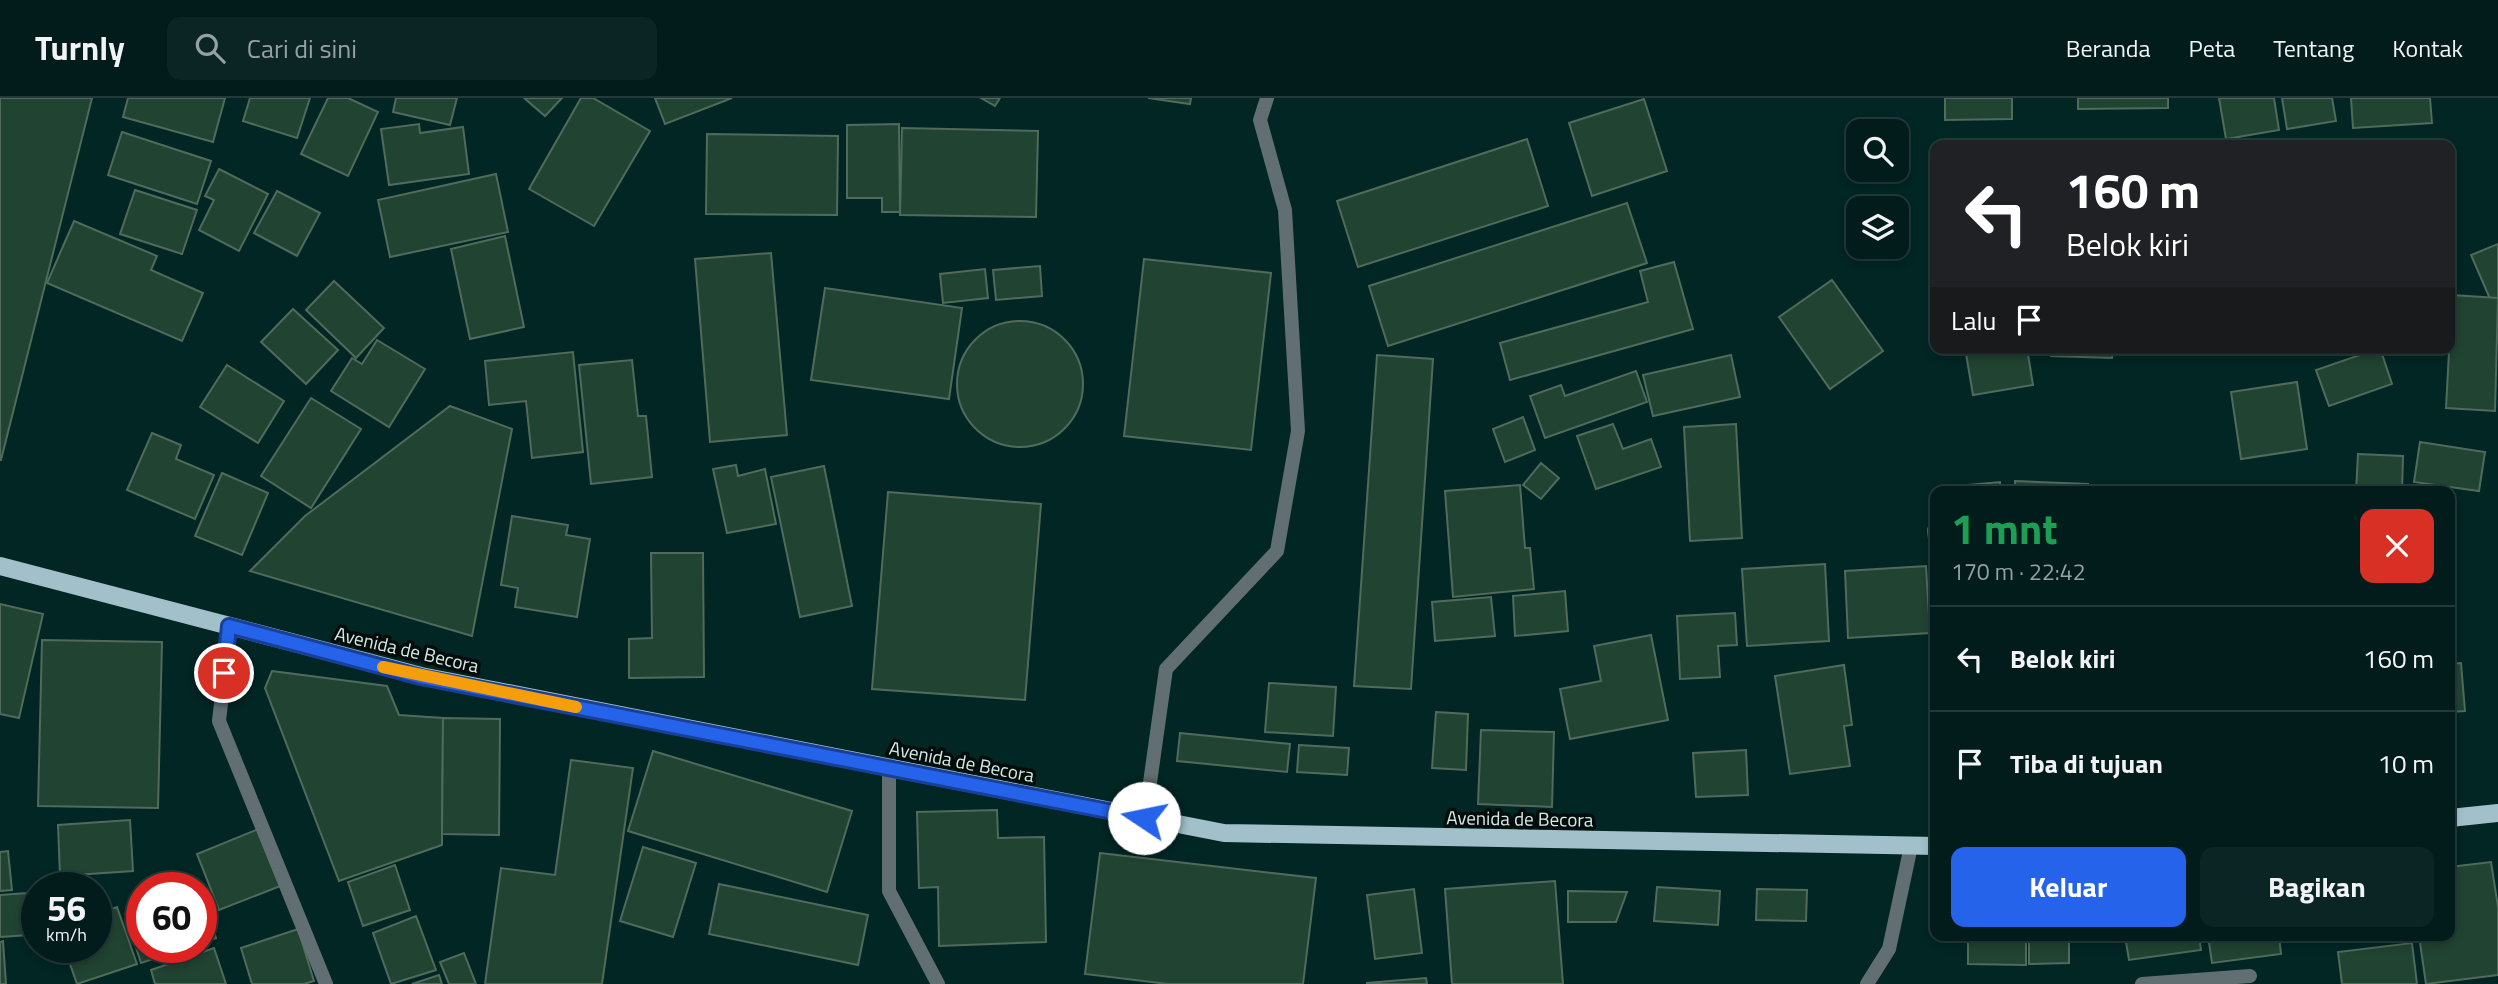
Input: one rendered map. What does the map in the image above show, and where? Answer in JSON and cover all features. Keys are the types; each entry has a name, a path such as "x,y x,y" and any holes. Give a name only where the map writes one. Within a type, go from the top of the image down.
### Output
{"main road":[{"name":"Avenida de Becora","path":"0,566 421,677 1224,833 1930,846"},
{"path":"2455,817 2498,813"}],"street":[{"path":"1144,818 1166,669 1277,551 1298,430 1285,210 1261,120 1267,98"},
{"path":"229,626 219,721 326,984"},
{"path":"889,768 888,891 938,984"},
{"path":"1867,984 1889,949 1911,846"},
{"path":"2142,984 2250,976"}],"building":[{"path":"0,98 92,98 1,460 0,460"},
{"path":"128,98 225,98 213,142 123,117"},
{"path":"250,98 310,98 297,138 243,121"},
{"path":"328,98 348,98 378,112 348,176 301,154"},
{"path":"396,98 457,98 450,125 393,112"},
{"path":"524,98 562,98 545,116"},
{"path":"581,98 593,98 650,131 594,226 529,189"},
{"path":"655,98 732,98 665,124"},
{"path":"981,98 1000,98 995,106"},
{"path":"1148,98 1191,98 1190,104"},
{"path":"1945,98 2012,98 2012,119 1945,120"},
{"path":"2078,98 2168,98 2168,108 2078,109"},
{"path":"2219,98 2274,98 2279,130 2226,139"},
{"path":"2282,98 2332,98 2336,121 2287,129"},
{"path":"2351,98 2430,98 2432,123 2353,128"},
{"path":"1644,99 1667,171 1592,196 1569,123"},
{"path":"419,124 420,133 463,127 469,174 389,185 381,129"},
{"path":"899,124 900,212 882,212 882,198 847,198 847,125"},
{"path":"902,128 1038,131 1036,217 900,215"},
{"path":"122,132 211,161 197,204 108,175"},
{"path":"707,134 838,136 837,215 706,214"},
{"path":"1527,139 1548,206 1358,267 1337,201"},
{"path":"219,169 268,194 239,251 199,230 214,200 205,196"},
{"path":"496,174 508,232 390,257 378,200"},
{"path":"135,190 197,210 182,254 120,234"},
{"path":"277,191 320,213 297,256 254,233"},
{"path":"1627,203 1647,263 1388,346 1369,286"},
{"path":"74,221 157,256 151,270 203,293 182,341 47,283"},
{"path":"505,236 524,327 470,339 451,249"},
{"path":"2498,244 2498,317 2471,255"},
{"path":"771,253 787,435 710,442 695,259"},
{"path":"1144,259 1271,273 1251,450 1124,436"},
{"path":"1674,262 1693,329 1510,380 1500,343 1648,302 1640,271"},
{"path":"1040,266 1042,296 996,300 993,270"},
{"path":"985,269 988,298 943,303 940,274"},
{"path":"1832,280 1883,351 1830,389 1779,317"},
{"path":"334,281 384,328 356,358 306,310"},
{"path":"825,288 962,308 949,399 811,380"},
{"path":"2455,295 2498,298 2495,411 2446,408 2449,354 2455,354"},
{"path":"293,309 338,350 306,384 261,342"},
{"path":"1020,321 1044,326 1065,339 1078,360 1083,384 1078,408 1065,429 1044,442 1020,447 996,442 975,429 962,408 957,384 962,360 975,339 996,326"},
{"path":"377,340 425,369 389,427 331,391 352,358 362,364"},
{"path":"573,352 583,452 532,458 526,401 489,405 485,361"},
{"path":"1966,354 2028,354 2033,385 1973,395"},
{"path":"2051,354 2112,354 2112,358"},
{"path":"2363,354 2382,354 2392,384 2329,406 2316,370"},
{"path":"1377,355 1433,359 1411,689 1354,686"},
{"path":"1731,355 1740,397 1653,416 1643,375"},
{"path":"632,360 638,416 646,416 652,477 591,484 579,365"},
{"path":"227,365 284,401 258,443 200,407"},
{"path":"1636,371 1647,402 1545,438 1530,396 1561,385 1565,396"},
{"path":"2297,382 2307,449 2241,459 2231,392"},
{"path":"311,398 361,429 311,508 261,476"},
{"path":"450,406 512,429 472,636 250,571 305,516"},
{"path":"1523,417 1535,450 1505,462 1493,429"},
{"path":"1613,424 1623,449 1651,439 1661,467 1596,489 1577,436"},
{"path":"1736,424 1742,538 1690,541 1684,427"},
{"path":"152,433 181,445 176,459 214,475 195,519 127,490"},
{"path":"2420,442 2485,452 2479,491 2414,482"},
{"path":"2358,454 2403,456 2402,486 2356,486"},
{"path":"1541,463 1559,478 1541,499 1523,485"},
{"path":"736,465 738,476 765,469 776,524 727,533 713,469"},
{"path":"824,466 852,606 800,617 771,477"},
{"path":"222,473 268,493 242,555 195,536"},
{"path":"2015,481 2088,484 2088,486 2015,486"},
{"path":"2000,482 2000,486 1957,486"},
{"path":"1520,485 1525,548 1530,548 1534,589 1453,597 1445,491"},
{"path":"888,492 1041,504 1025,700 872,689"},
{"path":"512,516 568,525 566,535 590,539 577,617 515,607 518,588 501,585"},
{"path":"651,553 703,553 704,677 629,678 629,639 652,638"},
{"path":"1825,564 1829,641 1747,646 1742,569"},
{"path":"1926,566 1930,633 1848,638 1845,571"},
{"path":"1565,591 1568,631 1515,636 1513,596"},
{"path":"1491,597 1495,636 1435,641 1432,602"},
{"path":"0,604 43,614 19,718 0,714"},
{"path":"1735,613 1737,645 1718,646 1720,677 1680,679 1677,616"},
{"path":"1651,635 1668,720 1570,739 1560,689 1601,681 1594,646"},
{"path":"42,640 162,642 158,808 38,806"},
{"path":"2461,663 2465,711 2455,712 2455,664"},
{"path":"1844,665 1852,725 1844,726 1850,766 1790,774 1775,676"},
{"path":"272,671 387,686 399,715 443,718 442,845 339,881 265,688"},
{"path":"1269,683 1336,687 1333,736 1265,732"},
{"path":"1436,712 1468,714 1466,770 1432,768"},
{"path":"443,718 500,719 499,835 442,834"},
{"path":"1481,730 1554,732 1552,807 1478,804"},
{"path":"1180,733 1290,744 1287,772 1177,761"},
{"path":"1299,745 1349,748 1347,775 1297,772"},
{"path":"1746,750 1748,795 1696,797 1693,753"},
{"path":"653,751 852,811 827,892 628,831"},
{"path":"571,760 633,768 602,984 485,984 501,868 555,875"},
{"path":"997,810 998,838 1044,837 1046,942 939,946 938,887 919,888 917,812"},
{"path":"130,820 133,871 60,872 58,825"},
{"path":"261,828 283,885 219,910 217,872 204,872 197,854"},
{"path":"643,847 696,863 673,937 620,921"},
{"path":"8,851 12,890 0,891 0,852"},
{"path":"1100,853 1316,878 1303,984 1168,984 1085,974"},
{"path":"2491,862 2498,907 2498,975 2426,984 2420,941 2455,941 2455,866"},
{"path":"395,865 410,910 363,926 348,882"},
{"path":"1555,881 1563,984 1452,984 1445,889"},
{"path":"719,884 868,915 858,965 709,934"},
{"path":"1657,887 1720,891 1718,925 1654,921"},
{"path":"1414,889 1422,953 1375,959 1367,895"},
{"path":"1757,889 1807,890 1806,921 1756,920"},
{"path":"1568,891 1627,892 1616,922 1568,922"},
{"path":"21,893 21,936 0,937 0,895"},
{"path":"117,907 126,933 126,963 137,964 77,984 70,963 112,963 112,909"},
{"path":"416,916 436,970 391,984 373,933"},
{"path":"298,929 314,981 304,984 252,984 241,948"},
{"path":"3,941 6,984 0,984 0,942"},
{"path":"1968,941 2026,941 2026,965 1968,964"},
{"path":"2029,941 2069,941 2069,963 2029,964"},
{"path":"2126,941 2200,941 2201,950 2129,960"},
{"path":"2209,941 2280,941 2281,954 2212,963"},
{"path":"2412,943 2417,984 2342,984 2338,952"},
{"path":"464,953 476,984 449,984 440,962"},
{"path":"217,957 226,984 155,984 151,970 171,963 217,963"},
{"path":"439,975 442,984 412,984"},
{"path":"1426,978 1427,984 1367,984 1367,983"}],"slow traffic":[{"path":"383,667 576,707"}],"route":[{"path":"224,673 229,626 421,677 1144,818"}]}
